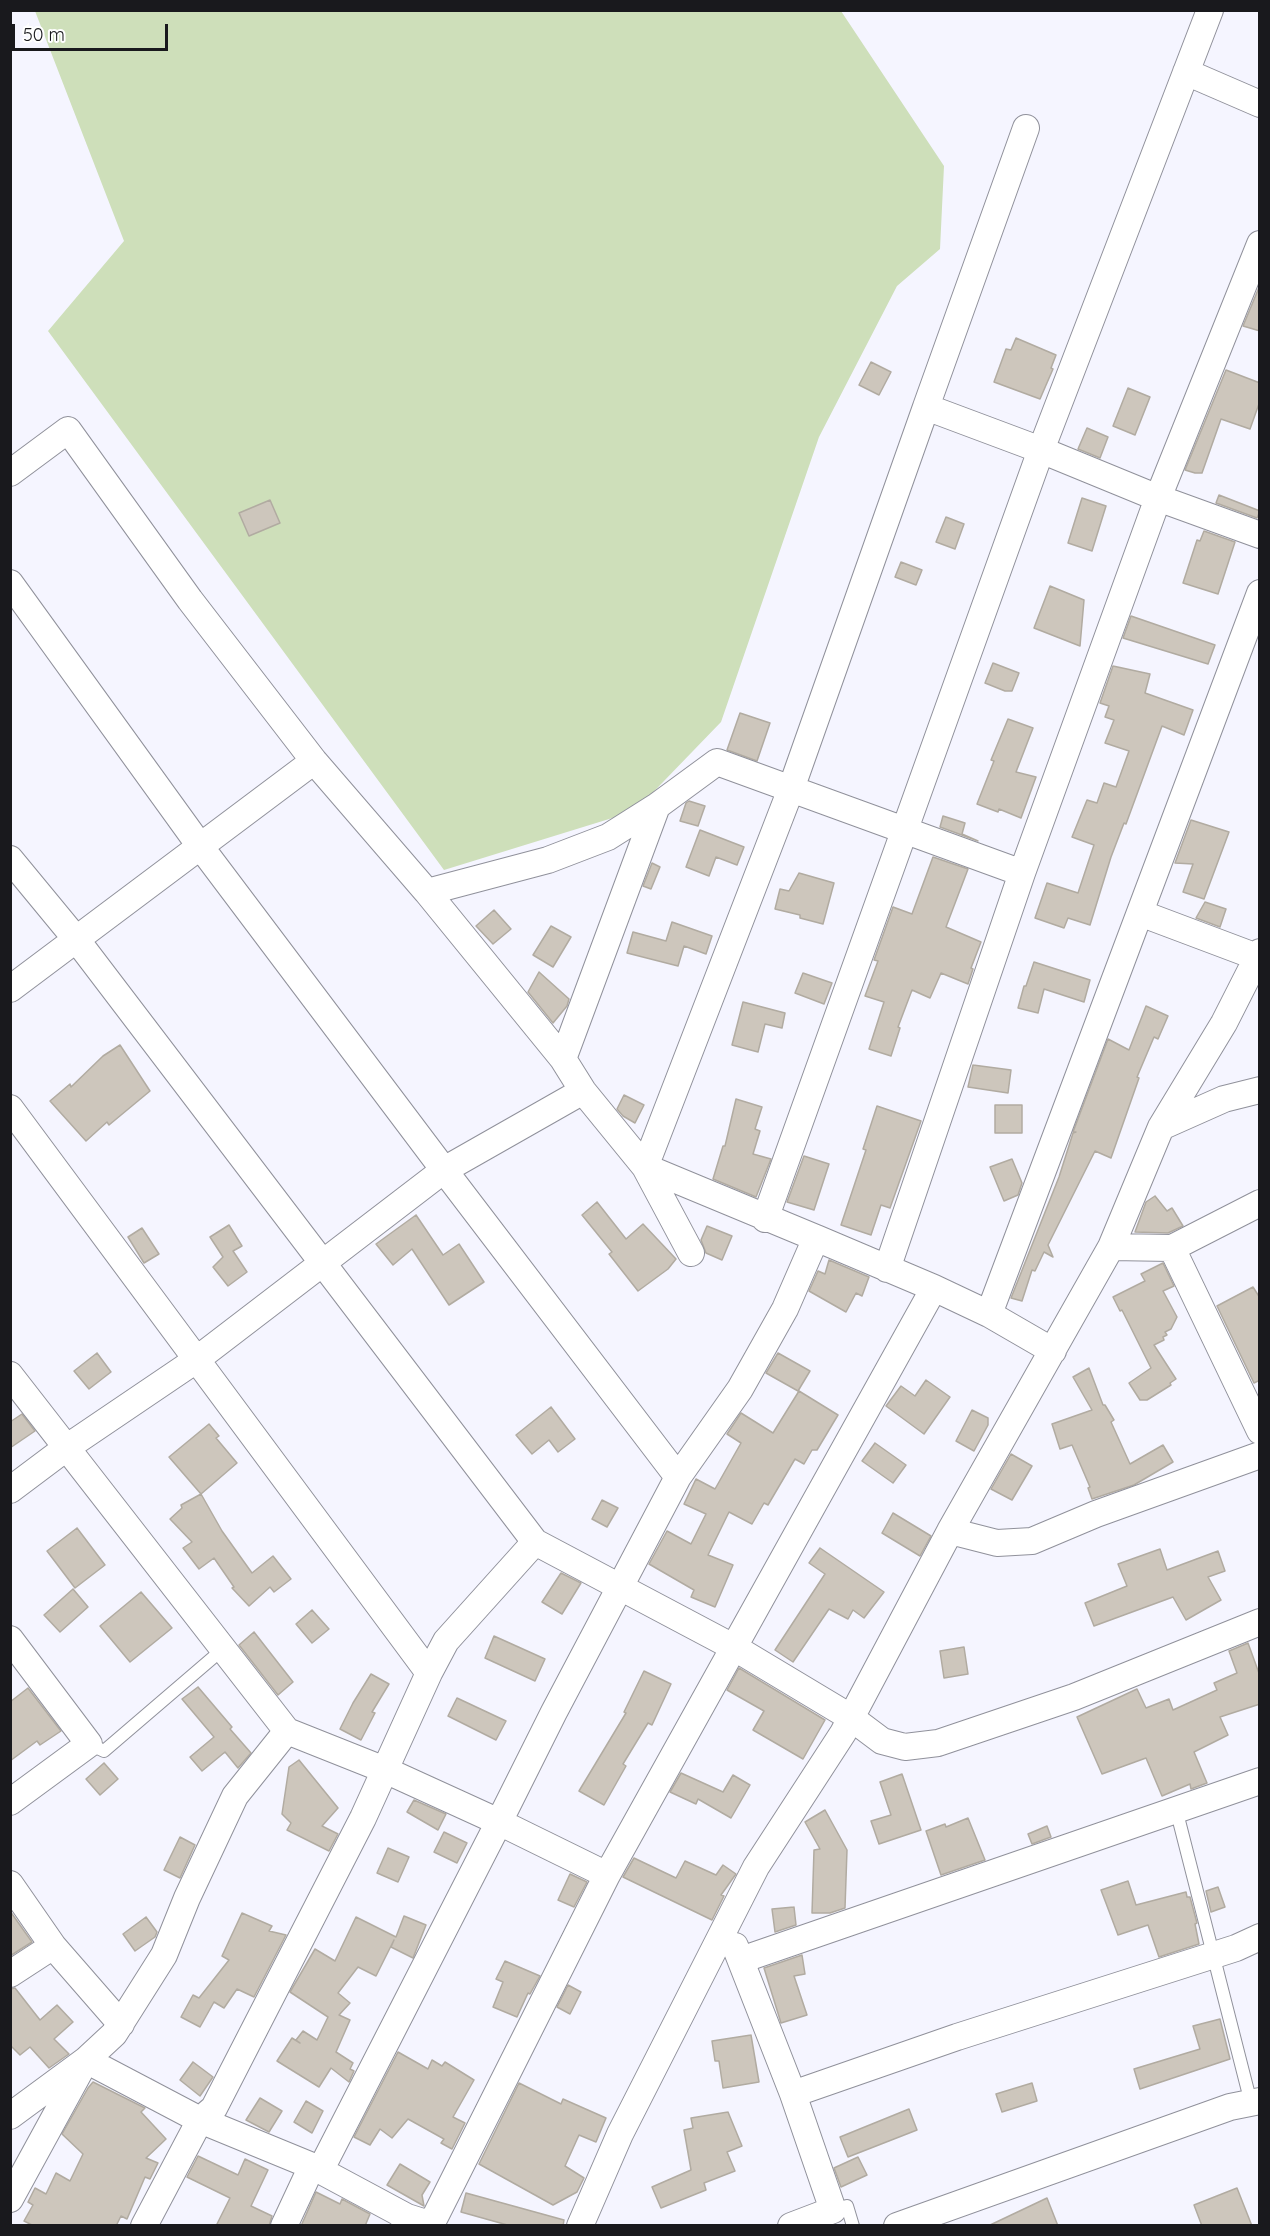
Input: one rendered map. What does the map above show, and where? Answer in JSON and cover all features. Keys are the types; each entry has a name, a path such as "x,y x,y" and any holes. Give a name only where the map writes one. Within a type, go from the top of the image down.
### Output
{"street":[{"path":"765,1219 1041,450 1210,10"},
{"path":"1186,72 1260,104"},
{"path":"645,1167 791,789 1026,128"},
{"path":"887,1269 1022,873 1158,498 1260,244"},
{"path":"926,407 1041,450 1158,498 1260,535"},
{"path":"10,473 68,430 190,600 314,761 427,892 563,1059 583,1091 645,1167 691,1253"},
{"path":"10,583 200,846 678,1477"},
{"path":"989,1314 1260,593"},
{"path":"10,990 314,761"},
{"path":"427,892 548,860 608,837 657,806 717,762 1022,873"},
{"path":"563,1059 657,806"},
{"path":"10,859 76,939 535,1542 735,1648 850,1717 882,1741 905,1747 938,1743 1074,1697 1260,1622"},
{"path":"580,2226 620,2134 756,1866 843,1733 950,1530 1111,1247 1161,1127 1224,1023 1258,955 1140,914"},
{"path":"1161,1127 1224,1099 1260,1090"},
{"path":"10,1490 196,1360 444,1170 583,1091"},
{"path":"10,1108 429,1673"},
{"path":"645,1167 934,1288 989,1314 1053,1351"},
{"path":"1111,1247 1172,1248 1260,1203"},
{"path":"284,2226 499,1822 554,1712 678,1477 740,1389 785,1309 816,1238"},
{"path":"1172,1248 1260,1431"},
{"path":"86,2060 200,2120 316,2168 405,2221 426,2223 435,2217 607,1875 934,1288"},
{"path":"10,1376 287,1731 385,1770 607,1875"},
{"path":"950,1530 997,1543 1032,1540 1096,1514 1260,1455"},
{"path":"144,2226 200,2120 214,2108 363,1818 429,1673 446,1641 535,1542"},
{"path":"10,1802 89,1744 14,1653"},
{"path":"10,2116 86,2060 114,2034 164,1955 187,1898 235,1796 287,1731"},
{"path":"741,1960 1260,1781"},
{"path":"10,1884 52,1946 121,2024"},
{"path":"727,1924 793,2094 833,2210 791,2226"},
{"path":"793,2094 957,2037 1236,1948 1260,1937"},
{"path":"10,1974 52,1946"},
{"path":"10,2199 86,2060"},
{"path":"897,2226 1230,2107 1255,2102"}],"lane":[{"path":"89,1744 104,1751 223,1649"},
{"path":"1176,1809 1255,2102"},
{"path":"833,2210 847,2206 853,2226"}],"green space":[{"path":"35,11 841,11 944,166 940,249 897,286 819,437 721,722 635,811 444,870 48,331 124,241"}],"building":[{"path":"1260,285 1260,331 1243,326"},
{"path":"1016,338 1056,355 1051,368 1053,369 1040,399 994,382 1006,349 1011,350"},
{"path":"871,362 891,372 879,395 859,385"},
{"path":"1226,370 1260,383 1260,401 1250,429 1221,419 1202,473 1185,470"},
{"path":"1128,388 1150,397 1135,435 1113,426"},
{"path":"1087,428 1108,437 1100,458 1078,449"},
{"path":"1219,495 1260,511 1257,518 1216,503"},
{"path":"1082,498 1106,506 1092,551 1068,543"},
{"path":"270,500 280,523 249,536 239,513"},
{"path":"946,517 964,524 955,549 936,542"},
{"path":"1204,531 1235,542 1218,594 1183,583 1197,540 1200,541"},
{"path":"901,562 922,570 916,585 895,577"},
{"path":"1050,586 1084,600 1080,646 1034,628"},
{"path":"1131,616 1215,645 1208,664 1123,638"},
{"path":"993,663 1019,673 1012,691 1005,691 985,683"},
{"path":"1113,666 1150,674 1145,693 1193,710 1184,735 1162,726 1126,824 1124,823 1111,857 1090,925 1068,918 1064,928 1035,918 1047,883 1078,893 1094,845 1072,837 1087,800 1097,803 1104,783 1116,787 1129,751 1105,743 1114,720 1105,717 1109,706 1100,703"},
{"path":"740,713 770,723 757,761 727,750"},
{"path":"1008,719 1033,728 1016,772 1036,777 1021,818 999,809 998,812 977,804 994,761 991,760"},
{"path":"689,801 705,806 698,826 680,821 686,803"},
{"path":"943,816 965,823 962,834 978,841 940,827"},
{"path":"1191,820 1229,832 1204,899 1183,892 1193,864 1175,863"},
{"path":"700,830 744,847 737,865 716,857 709,876 686,867"},
{"path":"933,857 968,869 946,927 981,942 971,968 973,969 968,984 941,973 930,998 912,990 898,1027 900,1028 891,1056 869,1049 884,1002 865,996 878,961 874,960 893,907 912,914"},
{"path":"652,863 660,867 651,889 643,886"},
{"path":"799,873 834,883 823,924 775,909 780,889 789,891"},
{"path":"1205,902 1226,909 1220,927 1196,918"},
{"path":"494,910 511,929 493,944 476,926"},
{"path":"672,922 712,936 706,954 684,946 678,966 627,953 633,932 666,941"},
{"path":"551,926 571,937 553,967 533,955"},
{"path":"1034,962 1090,980 1084,1002 1044,989 1038,1013 1018,1008"},
{"path":"539,972 569,999 567,1006 553,1023 528,992"},
{"path":"803,973 832,983 824,1004 795,993"},
{"path":"743,1002 785,1013 782,1028 765,1024 758,1052 732,1045"},
{"path":"1146,1006 1168,1016 1158,1039 1154,1037 1137,1077 1139,1078 1111,1158 1095,1151 1048,1245 1053,1257 1044,1252 1035,1271 1032,1270 1022,1301 1011,1298 1059,1177 1073,1133 1076,1132 1073,1132 1108,1039 1129,1050"},
{"path":"120,1045 150,1091 109,1125 107,1122 86,1141 50,1101 70,1084 71,1087 103,1056"},
{"path":"973,1065 1011,1070 1008,1093 968,1087"},
{"path":"624,1095 644,1105 635,1123 623,1116 617,1109"},
{"path":"736,1099 762,1107 755,1129 760,1131 753,1154 771,1159 756,1197 713,1179 723,1146 725,1146"},
{"path":"995,1105 1022,1105 1022,1133 995,1133"},
{"path":"877,1106 921,1121 890,1208 881,1205 871,1235 841,1225 866,1150 863,1149"},
{"path":"804,1156 829,1164 814,1210 787,1202"},
{"path":"1012,1159 1022,1183 1018,1195 1004,1201 990,1167"},
{"path":"1155,1196 1167,1211 1172,1208 1183,1226 1168,1233 1135,1232 1146,1202"},
{"path":"597,1202 626,1239 643,1224 676,1259 668,1269 638,1291 609,1254 612,1252 582,1215"},
{"path":"416,1215 443,1255 459,1244 484,1282 449,1305 412,1249 393,1265 376,1244"},
{"path":"229,1225 242,1246 233,1251 247,1272 228,1286 213,1267 223,1257 210,1237"},
{"path":"707,1226 732,1236 722,1260 706,1253 701,1240"},
{"path":"142,1228 159,1254 144,1263 128,1237"},
{"path":"829,1260 869,1277 862,1296 856,1293 846,1312 809,1291 818,1271 825,1274"},
{"path":"1163,1263 1174,1286 1163,1291 1177,1317 1171,1329 1165,1332 1167,1335 1163,1337 1164,1340 1154,1345 1176,1379 1170,1383 1171,1385 1147,1400 1140,1400 1129,1383 1151,1368 1122,1310 1120,1311 1113,1297 1145,1281 1141,1274"},
{"path":"1253,1287 1260,1298 1260,1380 1254,1383 1217,1306"},
{"path":"97,1353 111,1372 89,1389 74,1371"},
{"path":"778,1353 810,1371 798,1391 766,1373"},
{"path":"1089,1368 1103,1405 1114,1420 1111,1422 1130,1464 1163,1445 1173,1462 1134,1485 1092,1499 1088,1488 1090,1487 1072,1445 1060,1449 1052,1424 1092,1410 1073,1377"},
{"path":"926,1380 950,1397 924,1434 886,1406 901,1386 915,1396"},
{"path":"799,1391 838,1415 817,1450 812,1450 804,1464 795,1459 768,1505 764,1503 752,1524 729,1512 708,1555 733,1565 715,1607 691,1597 694,1590 649,1564 667,1531 691,1544 706,1514 684,1504 696,1479 715,1489 741,1443 727,1434 741,1413 773,1433"},
{"path":"551,1407 575,1439 558,1452 549,1440 532,1454 516,1435"},
{"path":"972,1410 988,1418 988,1425 974,1451 956,1441"},
{"path":"22,1414 35,1431 10,1448 10,1422"},
{"path":"209,1424 219,1436 216,1438 237,1463 201,1494 169,1457"},
{"path":"875,1443 906,1465 893,1483 862,1461"},
{"path":"1011,1454 1032,1466 1012,1500 991,1489"},
{"path":"201,1494 222,1531 252,1573 273,1556 291,1579 274,1592 270,1587 249,1606 232,1588 234,1587 214,1558 199,1569 183,1548 192,1542 170,1519 182,1508 181,1505"},
{"path":"602,1500 618,1508 607,1527 592,1519"},
{"path":"893,1513 931,1536 920,1556 882,1533"},
{"path":"77,1528 105,1565 75,1588 47,1551"},
{"path":"820,1548 884,1592 864,1618 853,1610 848,1619 829,1609 793,1662 775,1650 825,1574 809,1563"},
{"path":"1160,1549 1167,1570 1218,1551 1225,1571 1208,1577 1221,1600 1186,1620 1173,1597 1094,1626 1085,1603 1127,1586 1118,1564"},
{"path":"561,1573 581,1583 562,1614 542,1602"},
{"path":"73,1589 88,1607 60,1632 44,1615"},
{"path":"141,1592 172,1628 130,1662 100,1626"},
{"path":"312,1610 329,1629 312,1643 296,1624"},
{"path":"254,1632 293,1682 278,1695 239,1645"},
{"path":"494,1636 545,1659 535,1681 485,1658"},
{"path":"1248,1643 1260,1676 1260,1704 1220,1717 1228,1735 1194,1752 1207,1783 1191,1789 1190,1784 1162,1796 1146,1758 1102,1774 1077,1717 1137,1689 1146,1708 1169,1699 1173,1710 1217,1690 1214,1683 1237,1673 1229,1651"},
{"path":"964,1647 968,1674 944,1678 940,1651"},
{"path":"739,1668 825,1720 803,1759 753,1730 764,1711 727,1690"},
{"path":"644,1671 671,1684 652,1725 648,1723 623,1764 626,1766 604,1805 579,1791 626,1713 624,1712"},
{"path":"371,1674 389,1684 372,1712 375,1713 361,1740 340,1729"},
{"path":"198,1687 251,1753 238,1768 225,1752 202,1771 190,1757 214,1737 182,1699"},
{"path":"28,1688 61,1731 40,1745 37,1741 10,1761 10,1702"},
{"path":"457,1698 506,1721 496,1740 448,1716"},
{"path":"299,1760 338,1808 322,1826 338,1834 329,1851 287,1830 291,1823 282,1814 289,1767"},
{"path":"104,1763 118,1779 100,1795 86,1779"},
{"path":"681,1773 723,1792 733,1775 750,1785 731,1818 698,1799 696,1804 670,1792"},
{"path":"902,1774 921,1830 879,1844 871,1821 891,1815 880,1782"},
{"path":"414,1800 446,1814 438,1830 407,1812"},
{"path":"825,1810 847,1850 845,1908 830,1913 812,1913 814,1850 820,1849 805,1822"},
{"path":"968,1818 985,1860 941,1875 926,1831 945,1824 946,1827"},
{"path":"1047,1826 1051,1837 1032,1844 1028,1834"},
{"path":"444,1832 467,1843 457,1863 434,1852"},
{"path":"180,1837 195,1845 180,1878 164,1870"},
{"path":"388,1848 409,1857 398,1882 377,1873"},
{"path":"634,1858 676,1878 685,1861 716,1875 723,1865 736,1874 721,1895 724,1896 712,1920 623,1877"},
{"path":"570,1874 587,1882 574,1907 558,1900"},
{"path":"1128,1881 1136,1905 1186,1892 1187,1897 1190,1897 1197,1923 1195,1924 1199,1944 1159,1957 1148,1925 1118,1935 1101,1890"},
{"path":"1218,1887 1225,1907 1211,1912 1206,1891"},
{"path":"794,1907 796,1925 775,1932 772,1909"},
{"path":"10,1911 32,1942 10,1956"},
{"path":"242,1913 272,1926 269,1931 286,1935 254,1997 237,1989 224,2008 214,2002 200,2027 181,2017 193,1995 199,1998 229,1960 222,1956"},
{"path":"404,1916 426,1925 413,1958 391,1947 394,1940 376,1976 358,1967 338,1993 350,2003 339,2015 350,2020 336,2052 353,2063 350,2069 354,2071 349,2082 331,2068 319,2087 277,2061 292,2038 300,2043 296,2040 303,2031 317,2040 328,2017 290,1992 315,1949 335,1961 356,1917 396,1937"},
{"path":"146,1917 157,1932 155,1937 135,1951 123,1934"},
{"path":"802,1955 805,1974 794,1976 807,2015 781,2023 764,1968"},
{"path":"505,1961 540,1976 530,1994 528,1993 517,2017 493,2007 503,1982 496,1979"},
{"path":"568,1985 581,1992 570,2014 557,2007"},
{"path":"15,1988 40,2020 57,2005 73,2022 54,2039 69,2054 49,2068 30,2047 20,2055 10,2045 10,1989"},
{"path":"1220,2019 1230,2059 1140,2089 1134,2069 1200,2049 1193,2026"},
{"path":"751,2035 759,2082 723,2088 719,2061 715,2061 712,2041"},
{"path":"398,2052 428,2069 432,2060 442,2066 445,2062 474,2080 453,2117 465,2123 452,2149 441,2143 444,2139 408,2119 392,2138 380,2129 370,2145 354,2137"},
{"path":"193,2062 213,2077 200,2096 180,2080"},
{"path":"93,2082 145,2108 141,2112 166,2139 146,2158 158,2163 150,2179 145,2177 127,2219 121,2216 116,2226 34,2226 24,2221 33,2205 28,2202 35,2188 46,2194 56,2173 70,2181 83,2154 62,2134"},
{"path":"519,2083 561,2104 563,2099 606,2118 596,2142 579,2135 565,2166 584,2178 577,2192 553,2205 479,2164"},
{"path":"1032,2083 1037,2101 1002,2112 996,2094"},
{"path":"260,2098 282,2111 269,2132 246,2120"},
{"path":"306,2101 323,2111 312,2133 294,2122"},
{"path":"909,2109 917,2130 848,2157 840,2137"},
{"path":"728,2112 742,2146 727,2152 735,2171 704,2183 706,2190 661,2208 652,2187 691,2170 684,2130 693,2128 691,2118"},
{"path":"198,2156 238,2175 245,2159 268,2170 251,2206 272,2216 269,2226 216,2226 230,2198 187,2177"},
{"path":"858,2157 867,2175 841,2187 834,2168"},
{"path":"400,2164 430,2182 422,2195 424,2206 387,2185"},
{"path":"1237,2188 1252,2226 1202,2226 1194,2205"},
{"path":"316,2192 340,2204 342,2199 370,2214 365,2226 301,2226"},
{"path":"466,2193 564,2220 563,2226 511,2226 461,2212"},
{"path":"1047,2198 1058,2226 988,2226"}]}
